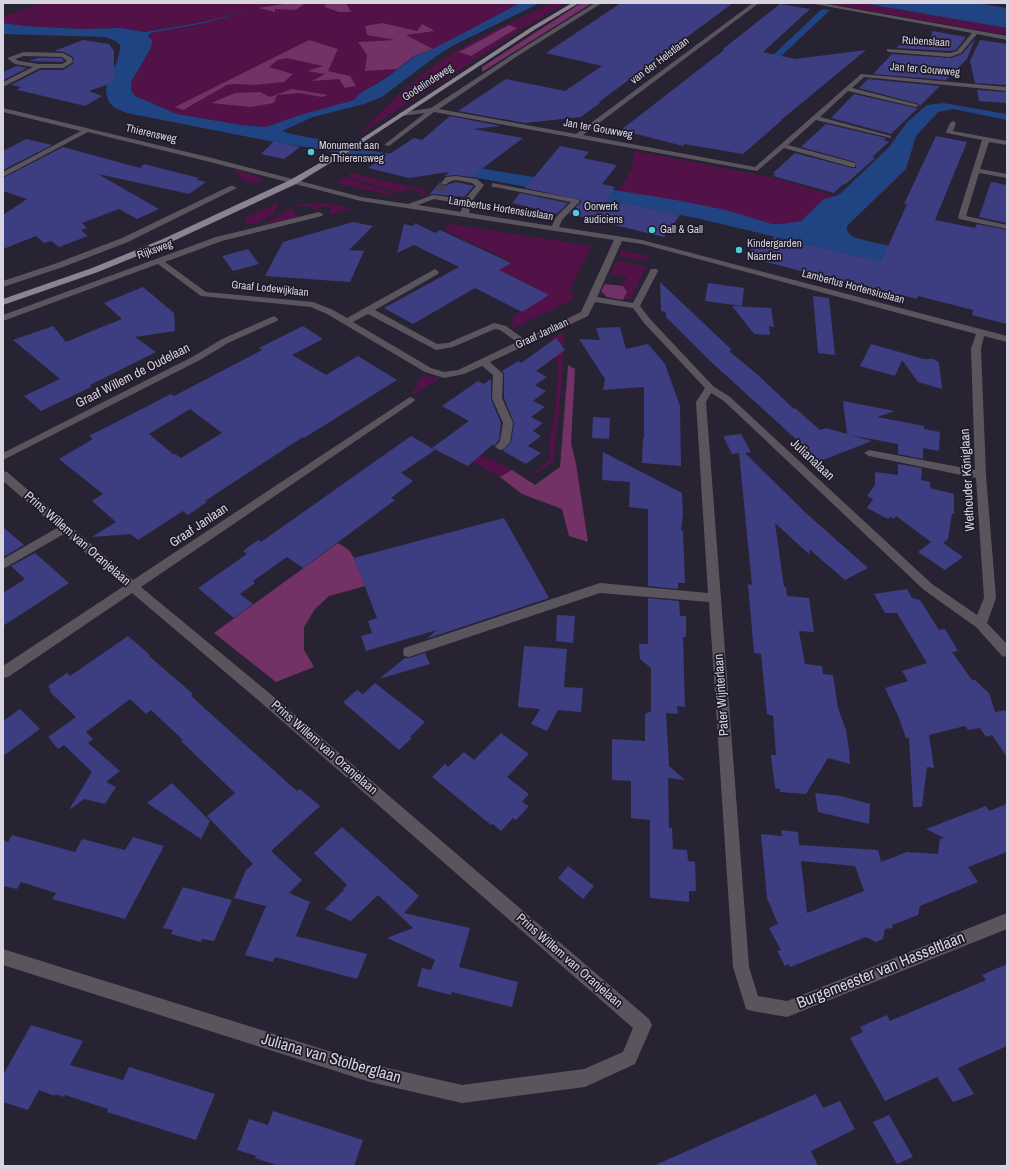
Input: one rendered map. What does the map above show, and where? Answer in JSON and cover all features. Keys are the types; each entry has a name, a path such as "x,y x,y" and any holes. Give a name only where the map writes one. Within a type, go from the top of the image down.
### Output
{"main road":[{"name":"Godelindeweg","path":"294,182 357,144 532,29 576,3"},
{"name":"Rijksweg","path":"3,302 102,268 166,241 294,182"}],"street":[{"name":"Godelindeweg","path":"387,145 433,110 517,54 599,3"},
{"name":"van der Helstlaan","path":"576,137 720,28 756,3"},
{"name":"Rubenslaan","path":"812,3 1007,38"},
{"name":"Rubenslaan","path":"889,50 950,55 959,52 975,33"},
{"path":"3,85 39,66 63,66 70,60 64,55 53,54 24,54 10,58 16,62 39,66"},
{"name":"Jan ter Gouwweg","path":"401,114 433,110 757,169 863,75 1007,89"},
{"path":"847,89 916,105"},
{"name":"Thierensweg","path":"3,110 212,160 294,182"},
{"path":"816,118 889,137"},
{"path":"953,123 949,132 986,142 1007,143"},
{"path":"3,175 87,130"},
{"path":"986,142 962,217 1007,226"},
{"path":"784,146 852,165"},
{"path":"976,170 1007,176"},
{"path":"445,183 449,179 456,178 474,181 480,185 467,202 465,214"},
{"name":"Lambertus Hortensiuslaan","path":"294,182 361,199 642,242 1007,339"},
{"path":"495,185 576,202 559,219 554,229"},
{"name":"Rijksweg","path":"3,284 60,265 125,240 233,188"},
{"path":"410,206 436,194 467,202"},
{"name":"Rijksweg","path":"3,318 219,239 319,214"},
{"name":"Graaf Janlaan","path":"444,376 461,372 484,362 585,314 620,238"},
{"name":"Graaf Lodewijklaan","path":"159,260 204,294 313,305 330,312 428,370 444,376"},
{"path":"593,299 636,306 654,271"},
{"path":"347,322 435,272"},
{"name":"Julianalaan","path":"636,306 647,321 710,388 727,400 928,587 980,624 1007,652"},
{"path":"368,310 436,347 450,345 494,326 503,328 524,343"},
{"name":"Graaf Willem de Oudelaan","path":"3,457 197,358 225,341 274,319"},
{"name":"Wethouder Königlaan","path":"980,624 990,598 981,475 976,349 981,332"},
{"path":"484,362 498,374 497,398 508,423 505,442 500,447"},
{"name":"Pater Wijnterlaan","path":"710,388 701,402 741,967 752,1003"},
{"name":"Graaf Janlaan","path":"3,674 410,400"},
{"path":"869,453 981,475"},
{"name":"Prins Willem van Oranjelaan","path":"3,475 269,701 643,1025"},
{"path":"3,565 65,528"},
{"path":"409,652 600,588 715,598"},
{"name":"Burgemeester van Hasseltlaan","path":"752,1003 786,1009 1007,920"},
{"name":"Juliana van Stolberglaan","path":"3,957 370,1073 462,1094 585,1078 629,1058 643,1025"}],"shaded area":[{"path":"42,3 290,3 259,8 274,12 275,9 296,10 304,4 309,3 326,3 325,7 351,12 346,3 520,3 433,49 405,35 434,31 422,24 417,31 382,23 365,26 367,35 398,40 358,42 367,55 365,71 397,69 360,94 354,100 300,115 266,127 241,125 176,114 135,96 131,90 131,82 151,48 148,36 150,33 205,23 253,9 204,22 145,32 121,28 82,29 24,26 3,23 3,17","holes":["309,40 338,49 328,71 350,76 356,86 345,88 339,79 313,81 325,74 308,71 324,66 286,58 278,60 269,67 254,85 227,85 208,95 176,107","260,92 270,97 212,103 235,93"]},
{"path":"290,3 309,3 304,4 296,10 275,9 275,12 258,8"},
{"path":"326,3 346,3 351,12 339,12 325,7"},
{"path":"552,3 566,3 530,24 357,136 401,92 429,69 453,53 485,35"},
{"path":"581,3 592,3 482,72 482,67"},
{"path":"826,3 862,3 1007,28 1007,35"},
{"path":"382,23 417,31 422,24 435,31 406,35 433,49 414,56 397,69 365,71 367,55 358,42 395,40 367,35 365,26"},
{"path":"509,25 517,28 471,56 459,52"},
{"path":"309,40 338,49 328,71 350,76 356,86 345,88 339,79 312,81 325,74 307,71 323,66 286,58 278,60 269,67 293,74 284,82 254,85 227,85 183,110 175,107"},
{"path":"292,89 328,95 322,97 299,93 277,95 274,103 251,107 211,103 235,93 260,92 270,97"},
{"path":"634,151 770,177 836,196 824,199 801,221 772,224 726,210 619,191 632,169"},
{"path":"234,171 251,174 265,180 252,184 242,179"},
{"path":"351,173 428,191 422,196 418,195 421,192 407,189 401,193 351,178 348,174"},
{"path":"344,177 397,195 398,197 337,183"},
{"path":"277,203 278,206 273,214 255,224 246,223 245,218"},
{"path":"324,203 353,208 332,214 328,212 332,208 322,206 317,210 304,205 294,208 294,213 298,217 261,225 299,204"},
{"path":"451,224 592,246 570,289 574,299 512,329 513,316 549,295 499,270 512,262 443,229"},
{"path":"621,250 649,256 646,261 619,256"},
{"path":"617,261 647,266 631,298 623,300 627,292 623,286 627,277 610,274"},
{"path":"605,284 623,286 627,292 623,300 607,297 601,291"},
{"path":"564,333 561,391 553,462 531,477 550,458 549,448 556,403 558,369 552,337"},
{"path":"568,365 575,369 571,443 576,464 588,542 569,536 562,509 522,494 500,477 512,470 535,485 560,467"},
{"path":"425,375 440,378 415,394 412,393 417,385 417,380"},
{"path":"470,452 498,462 512,470 500,477 463,456"},
{"path":"338,543 349,550 354,558 365,586 329,596 315,609 304,627 304,650 314,667 276,682 214,633"}],"water":[{"path":"520,3 540,3 452,46 382,97 364,104 313,117 282,131 367,150 676,200 726,210 772,224 782,224 801,221 824,199 841,193 889,147 908,121 927,105 943,103 1007,114 1007,120 953,109 938,112 916,136 906,169 847,226 847,231 853,237 868,241 1007,272 1007,291 849,256 696,218 264,140 127,113 115,108 109,102 106,92 107,82 117,62 120,49 120,45 117,42 106,37 3,34 3,23 24,26 82,29 121,28 145,32 204,22 253,9 205,23 150,33 148,36 152,40 151,48 131,82 131,90 135,96 177,114 241,125 266,127 300,115 354,100 359,94 386,78 415,56 433,49"},
{"path":"862,3 975,3 1007,8 1007,28"},
{"path":"822,9 830,10 758,78 687,136"}],"building":[{"path":"621,3 733,3 581,117 525,123 458,111 506,79 565,91 602,66 546,53"},
{"path":"780,4 810,9 763,52 795,59 866,50 781,120 743,154 684,144 683,146 621,130 724,50 723,49"},
{"path":"932,31 966,37 956,50 950,51 897,48 899,45 931,41"},
{"path":"975,39 967,59 946,80 873,74 892,54 951,58 962,54"},
{"path":"83,40 109,44 114,51 114,82 89,91 102,96 85,106 16,90 21,87 11,85 40,70 63,70 74,63 73,57 64,52 54,51"},
{"path":"980,40 1007,44 1007,85 975,83 970,61"},
{"path":"37,58 61,58 64,61 29,61"},
{"path":"17,66 28,68 3,80 3,72"},
{"path":"868,79 940,86 920,106 919,104 859,88"},
{"path":"977,90 1007,92 1007,103 979,101"},
{"path":"854,94 916,108 919,107 891,134 831,118"},
{"path":"450,116 501,126 473,129 523,138 471,177 456,175 445,176 449,172 409,178 368,168 414,138 422,140"},
{"path":"826,124 886,138 884,140 889,142 872,157 875,158 834,193 773,176 775,174 773,173 795,153 856,168 855,162 801,147"},
{"path":"936,136 967,142 935,220 975,228 977,224 1007,230 1007,324 972,315 973,310 918,296 917,299 896,295 746,257 756,242 769,245 774,237 881,262 907,204 904,204"},
{"path":"26,139 52,145 3,170 3,151"},
{"path":"274,141 300,147 284,159 261,154"},
{"path":"560,146 589,152 583,158 617,165 602,184 615,187 606,200 680,215 664,237 569,214 581,202 581,200 525,188"},
{"path":"63,147 140,168 144,164 199,178 197,180 206,182 189,194 98,174 159,209 137,219 119,209 82,223 87,228 81,230 88,236 59,247 51,241 44,243 36,236 3,249 3,215 27,199 3,191 3,178"},
{"path":"440,182 444,186 456,182 474,186 464,197 433,194 429,195"},
{"path":"991,182 1007,185 1007,223 979,217"},
{"path":"520,193 568,203 557,214 512,203"},
{"path":"353,222 373,226 349,250 364,251 350,282 265,276 283,242"},
{"path":"415,223 435,233 440,230 511,263 499,270 549,295 522,312 475,288 413,324 384,308 459,267 414,245 397,253 404,224 413,226"},
{"path":"248,249 259,264 233,271 222,256"},
{"path":"660,282 732,350 729,351 820,430 826,428 847,434 843,401 895,411 877,417 924,426 924,429 940,432 939,451 923,448 923,459 898,454 898,444 849,435 872,441 820,461 708,359 666,317 666,312 661,311"},
{"path":"708,283 744,288 742,306 705,301"},
{"path":"143,287 174,313 175,331 135,337 156,352 90,385 91,387 41,411 24,396 60,379 13,340 53,326 66,342 122,319 104,303"},
{"path":"813,296 829,298 835,355 818,353"},
{"path":"732,306 771,308 774,327 769,326 770,335 754,334"},
{"path":"303,326 323,339 292,355 326,375 358,356 397,380 304,438 303,437 205,501 207,502 188,515 183,511 138,540 131,534 92,537 116,522 92,501 103,494 59,459 93,439 89,436 171,394 174,396 262,350 259,348","holes":["190,409 222,433 181,458 175,454 174,455 149,434"]},
{"path":"620,327 626,349 648,344 665,364 680,406 681,466 642,463 643,438 644,439 644,387 603,390 605,379 579,339 600,340 596,328"},
{"path":"556,338 565,350 536,371 547,377 535,385 546,391 533,401 545,407 531,417 543,423 533,431 541,436 528,446 541,453 526,464 503,451 511,442 514,423 504,398 504,374 502,371 518,361 521,363"},
{"path":"871,344 924,359 934,359 939,363 942,389 918,382 902,360 895,376 860,366"},
{"path":"491,379 491,399 501,423 499,440 494,446 492,445 468,466 432,448 469,421 442,406 478,381 484,384"},
{"path":"593,417 610,418 609,439 592,438"},
{"path":"741,434 751,452 745,453 807,514 868,568 845,580 809,549 810,555 775,523 784,587 786,587 787,596 809,598 814,632 799,631 805,664 822,666 823,674 833,675 838,708 846,730 849,750 850,764 828,758 806,794 780,792 780,789 775,788 771,755 776,755 773,716 767,714 761,654 754,653 748,584 752,585 739,453 732,454 724,438 724,436"},
{"path":"411,436 435,450 401,473 413,481 391,498 395,500 303,568 287,557 253,581 255,583 240,594 253,604 234,618 198,588 247,554 243,551 258,540 261,542"},
{"path":"603,452 682,493 683,514 681,531 683,531 685,583 678,583 678,589 648,586 648,509 629,507 630,482 602,480"},
{"path":"898,464 922,468 921,480 930,482 930,488 954,494 954,514 952,514 948,539 943,543 963,557 945,570 918,552 931,542 896,516 894,519 890,517 888,519 867,508 873,499 867,496 875,485 875,472 898,475"},
{"path":"504,518 549,598 426,639 437,630 366,651 361,636 372,633 368,621 377,618 354,558"},
{"path":"3,527 24,545 3,557"},
{"path":"35,553 69,583 3,626 3,593 25,579 11,566"},
{"path":"907,589 912,598 920,600 939,630 945,629 958,651 952,652 972,680 975,680 989,693 995,712 1007,710 1007,757 992,735 986,737 980,728 968,730 965,726 929,735 934,768 927,767 922,807 913,807 909,738 906,738 899,718 885,688 908,681 902,671 927,663 897,613 885,613 874,594"},
{"path":"648,598 679,601 680,616 686,616 686,637 683,637 685,707 677,706 678,714 666,713 669,766 685,780 668,778 669,828 672,828 673,849 687,850 688,861 695,862 696,891 689,891 689,902 650,898 650,820 631,818 631,781 612,780 612,739 645,741 645,714 651,711 651,668 640,659 639,644 648,644"},
{"path":"557,615 575,616 573,643 556,641"},
{"path":"128,636 193,694 191,696 297,791 300,789 320,806 271,851 302,880 289,893 310,902 296,936 367,954 357,979 275,957 273,962 245,955 266,906 234,898 246,870 253,864 207,816 235,793 151,710 146,714 130,699 86,732 93,739 88,743 120,771 106,782 116,787 105,804 84,799 71,809 70,808 92,772 64,745 58,749 48,737 76,717 49,691 51,690 48,686 67,673 70,676"},
{"path":"524,646 567,649 564,687 583,688 581,712 558,710 547,731 531,724 540,709 518,707"},
{"path":"425,653 430,664 379,679 405,658"},
{"path":"375,683 425,722 410,737 412,738 399,750 343,702 357,690 363,694"},
{"path":"20,709 40,729 3,756 3,721"},
{"path":"501,733 529,754 507,777 529,794 522,802 529,806 516,820 513,818 501,831 493,824 491,825 432,777 445,764 448,767 464,752 474,760"},
{"path":"172,783 210,821 201,839 147,803"},
{"path":"815,793 841,796 870,804 869,824 818,812"},
{"path":"1007,804 1007,852 968,867 978,882 920,906 918,915 892,925 893,928 885,929 883,939 876,942 866,937 790,967 789,964 785,966 777,951 781,950 769,928 778,924 767,898 761,834 782,836 781,830 798,832 799,845 878,850 881,862 907,852 938,854 940,839 944,838 926,829 986,806 989,811","holes":["801,861 855,866 864,891 807,913"]},
{"path":"342,827 419,896 404,913 470,928 459,967 518,982 512,1007 452,992 451,995 417,986 422,968 431,970 435,960 387,938 413,928 378,895 351,921 325,909 347,885 314,853"},
{"path":"12,835 75,852 82,839 125,850 133,837 164,846 125,919 52,899 56,893 21,882 17,889 3,886 3,840 8,842"},
{"path":"568,866 594,886 583,899 558,878"},
{"path":"183,887 232,900 214,941 202,939 201,942 171,934 173,930 163,928"},
{"path":"1007,964 1007,1046 958,1068 974,1094 953,1102 937,1077 885,1101 850,1038 863,1032 860,1027 887,1015 890,1021 986,980 982,975"},
{"path":"31,1025 83,1041 70,1065 123,1080 129,1067 215,1094 196,1140 107,1112 108,1109 65,1095 64,1097 55,1094 55,1096 39,1090 28,1110 3,1102 3,1075"},
{"path":"816,1094 823,1108 840,1101 855,1129 811,1151 818,1166 653,1166"},
{"path":"273,1111 363,1140 354,1166 279,1166 237,1150 249,1119 268,1125"},
{"path":"889,1115 913,1157 897,1164 873,1122"}],"tunnel":[{"path":"438,191 445,183"}],"place":[{"name":"Monument aan de Thierensweg","path":"311,152"},
{"name":"Oorwerk audiciens","path":"576,213"},
{"name":"Gall & Gall","path":"652,230"},
{"name":"Kindergarden Naarden","path":"739,250"}]}
